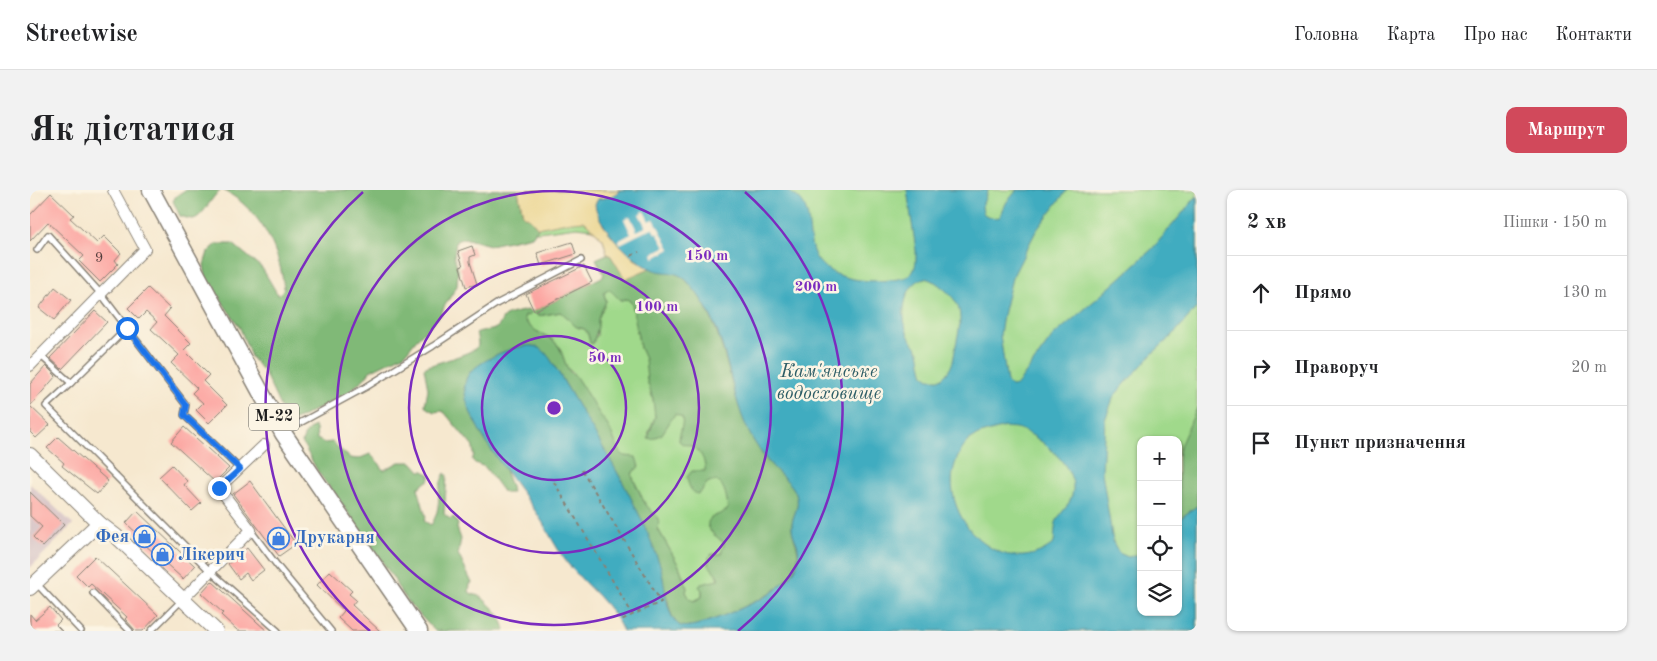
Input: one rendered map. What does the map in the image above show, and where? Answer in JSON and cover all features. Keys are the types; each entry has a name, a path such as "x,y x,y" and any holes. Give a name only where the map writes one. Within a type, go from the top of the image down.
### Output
{"highway":[{"name":"М-22","path":"151,190 283,433 419,631"}],"main road":[{"path":"30,455 99,523 116,536 216,631"},
{"path":"33,585 99,523"}],"street":[{"path":"30,366 145,249 112,190"},
{"path":"182,600 251,530 219,488 264,445"}],"lane":[{"path":"37,250 48,235 101,294 186,405 184,415 240,469"},
{"path":"283,433 366,388 498,303 582,260"},
{"path":"127,328 46,406 210,571 278,631"},
{"path":"40,356 72,383"},
{"path":"251,530 279,568 331,631"},
{"path":"33,585 81,631"},
{"path":"93,593 130,631"},
{"path":"151,631 182,600"}],"path":[{"path":"631,256 638,252"},
{"path":"582,470 661,602 619,622"},
{"path":"554,482 633,615"}],"shaded area":[{"path":"30,484 73,524 30,568"}],"green space":[{"path":"185,190 221,190 200,215 192,219 180,216 173,201 176,196"},
{"path":"223,190 518,190 523,215 530,219 538,228 532,236 490,245 464,238 456,241 454,256 458,270 457,286 441,315 405,354 370,371 347,394 295,420 286,419 264,372 251,357 240,328 206,278 204,265 208,252 217,244 233,244 262,268 278,295 284,289 282,274 273,245 258,219 236,198"},
{"path":"488,190 1197,190 1197,631 718,516 710,531 724,543 721,554 712,555 718,580 702,590 702,597 694,601 690,600 679,566 658,529 659,521 645,504 632,476 633,472 628,457 620,452 608,427 574,374 567,368 559,346 549,337 533,330 524,319 525,315 529,316 534,311 538,316 561,312 576,327 587,332 590,343 597,336 598,319 606,301 604,294 606,290 610,290 620,300 627,299 632,303 640,348 645,358 621,253 594,229 577,227 538,232 519,230","holes":["646,360 662,434 648,434 655,417 655,409 647,380"]},
{"path":"607,254 611,256 625,278 650,268 673,272 685,279 699,297 719,337 737,400 754,441 769,463 792,486 798,500 792,529 798,559 790,576 776,589 755,602 712,620 689,627 682,627 674,619 623,483 557,370 471,370 467,378 464,389 474,421 505,470 512,493 504,493 485,467 472,460 474,455 473,447 445,413 442,411 434,412 425,405 428,389 424,368 476,348 478,345 476,333 496,328 505,316 527,310 531,312 529,316 525,315 524,319 527,324 556,343 565,364 576,377 608,426 621,453 624,456 636,457 639,467 633,472 632,476 645,504 659,521 658,529 679,566 687,588 686,592 690,599 694,601 702,597 702,590 699,587 701,584 718,580 718,576 708,564 709,557 712,554 721,554 724,543 715,536 708,526 708,522 728,509 724,488 721,484 713,481 707,483 701,492 697,494 690,487 687,477 692,471 705,471 705,467 702,456 697,450 679,441 682,417 675,414 662,434 652,439 648,438 655,417 653,399 647,380 645,359 640,348 632,303 627,299 620,300 610,290 606,290 604,294 606,301 598,319 598,327 593,344 590,343 585,330 573,324 561,312 538,316 534,311 602,277 604,274 596,259"},
{"path":"1197,408 1197,506 1182,517 1182,481 1182,442"},
{"path":"314,426 317,439 324,443 332,442 350,458 358,459 370,454 384,470 399,462 412,462 420,471 430,475 430,479 418,488 426,517 424,521 431,525 437,511 440,486 445,473 447,476 444,514 450,519 454,517 458,524 457,528 461,539 458,554 472,583 470,584 469,592 481,597 493,608 502,621 505,631 435,631 411,606 357,525 318,472 302,442 305,434"}],"sand":[{"path":"518,190 621,190 610,197 598,199 603,225 634,259 650,268 625,279 611,256 607,254 603,239 584,221 538,228 530,219 523,215"}],"water":[{"name":"Кам'янське водосховище","path":"621,190 784,190 801,201 805,208 808,215 813,251 819,262 828,270 839,275 852,279 879,281 903,278 911,274 915,267 916,250 907,190 988,190 982,206 983,213 995,218 1000,217 1006,203 1017,190 1067,190 1036,231 1012,278 1000,335 1007,382 1011,386 1017,385 1053,336 1152,249 1197,196 1197,307 1173,335 1153,353 1114,396 1105,420 1102,472 1113,542 1119,553 1128,557 1137,555 1137,616 1182,616 1182,517 1197,506 1197,631 623,631 612,612 568,564 538,515 481,433 468,405 465,393 465,382 471,371 488,359 510,349 521,347 537,347 548,357 626,488 638,512 659,562 671,615 675,622 681,626 699,624 740,609 770,594 787,580 796,568 798,559 798,549 792,528 797,508 797,499 793,488 766,459 748,431 738,405 719,336 706,306 682,277 646,266 617,242 597,213 595,204 598,199 610,197","holes":["924,278 937,283 951,295 960,314 952,364 941,379 929,379 924,375 919,352 908,335 904,317 905,300 912,287","1005,427 1016,428 1028,433 1047,446 1063,462 1069,471 1073,490 1069,503 1057,520 1054,543 1033,554 1012,556 993,549 975,536 962,518 954,497 953,475 960,453 970,440 979,435"]}],"pier":[{"path":"644,211 649,221 654,219 670,249 654,258 652,254 665,247 652,228 620,244 618,241 631,234 624,219 630,216 637,231 646,227 639,214"}],"building":[{"path":"51,193 74,215 70,218 97,243 104,236 121,253 115,260 118,264 100,282 79,261 84,256 48,222 30,241 30,215"},
{"path":"572,242 576,254 541,265 537,253"},
{"path":"472,246 475,255 470,257 470,262 477,284 466,287 460,267 463,266 458,251"},
{"path":"584,266 592,282 534,311 526,294"},
{"path":"55,287 71,300 54,320 39,308"},
{"path":"148,288 170,309 164,316 191,343 184,350 209,375 203,381 227,405 209,423 196,410 203,403 192,393 197,388 171,363 179,355 151,329 157,322 146,312 139,319 128,308"},
{"path":"95,311 107,322 62,369 50,358"},
{"path":"46,366 56,376 30,406 30,384"},
{"path":"30,406 50,425 36,438 30,432"},
{"path":"184,427 229,468 215,482 171,442"},
{"path":"58,437 108,481 97,494 62,466 64,463 47,448"},
{"path":"172,465 187,481 184,485 201,503 192,511 159,477"},
{"path":"250,481 296,544 279,556 233,494"},
{"path":"30,492 64,525 43,547 33,537 42,527 30,516"},
{"path":"137,511 195,566 183,579 143,543 145,541 126,523"},
{"path":"247,548 264,570 251,580 246,573 239,579 228,564"},
{"path":"95,556 158,615 143,631 136,631 125,619 127,617 91,584 88,587 76,575"},
{"path":"330,571 352,591 349,594 356,600 352,605 380,631 352,631 338,618 344,611 317,585"},
{"path":"212,581 267,631 238,631 221,615 223,613 201,593"},
{"path":"50,607 61,620 56,625 62,631 35,631 30,626 30,614 35,620"}],"place":[{"name":"Фея","path":"145,537"},
{"name":"Друкарня","path":"278,538"},
{"name":"Лікерич","path":"162,555"}],"route":[{"path":"127,328 186,405 184,415 240,469 219,488"}]}
